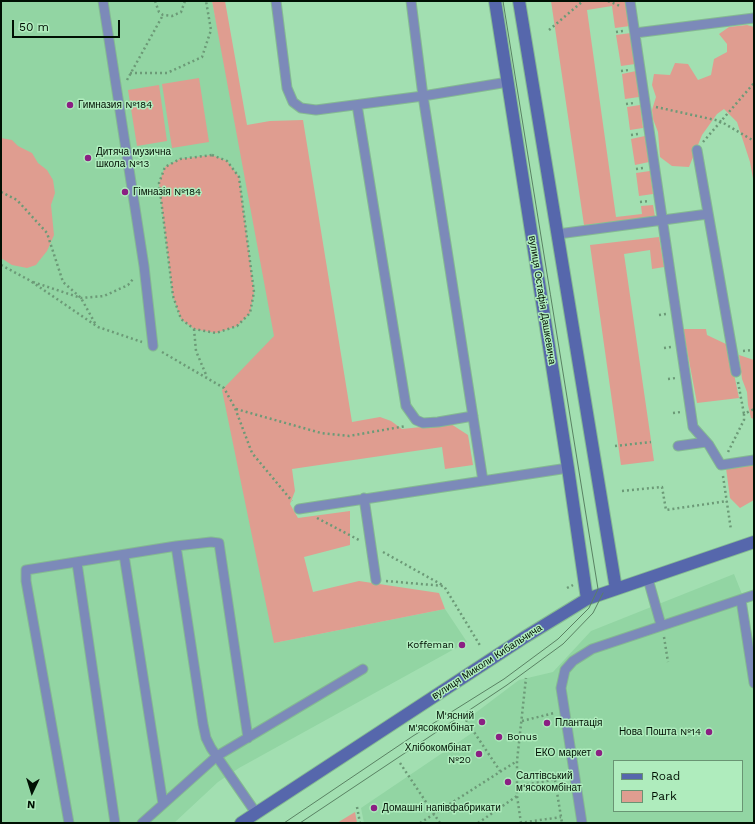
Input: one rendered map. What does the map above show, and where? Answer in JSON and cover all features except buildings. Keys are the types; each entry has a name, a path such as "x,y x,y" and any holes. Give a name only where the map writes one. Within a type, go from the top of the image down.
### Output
{"street":[{"name":"вулиця Остафія Дашкевича","path":"495,1 587,599"},
{"path":"519,1 616,589"},
{"name":"вулиця Миколи Кибальчича","path":"241,823 525,637 587,599 754,542"}],"lane":[{"path":"103,1 144,266 153,346"},
{"path":"276,1 287,88 293,102 297,106 308,110 423,96 508,82"},
{"path":"411,1 423,96 483,481"},
{"path":"630,1 693,427 706,442 721,465 754,460"},
{"path":"635,34 754,18"},
{"path":"357,105 404,396 411,416 423,423 473,416"},
{"path":"697,150 736,372"},
{"path":"558,234 708,214"},
{"path":"678,446 706,442"},
{"path":"299,509 568,468"},
{"path":"364,498 376,580"},
{"path":"69,823 25,574 26,570 29,568 77,563 176,546 214,542 219,543 221,548 248,738"},
{"path":"176,546 206,738 256,813"},
{"path":"124,555 163,804"},
{"path":"77,563 115,823"},
{"path":"648,579 661,625"},
{"path":"582,823 560,688 564,670 573,661 592,649 661,625 741,600 754,594"},
{"path":"741,600 754,683"},
{"path":"142,823 217,756 364,669"}],"path":[{"path":"155,1 156,8 163,15 172,16 177,15 183,8 185,1"},
{"path":"130,73 167,73 202,57 211,30 206,1"},
{"path":"549,30 583,1"},
{"path":"118,96 163,15"},
{"path":"697,150 720,121 754,83"},
{"path":"646,105 720,121 754,140"},
{"path":"194,329 216,333 237,326 250,313 254,292 239,177 227,161 212,155 180,159 165,167 159,183 173,296 181,319 194,329 196,351 207,377"},
{"path":"1,192 17,200 47,233 63,282 81,298 98,327"},
{"path":"1,265 29,280 98,327 153,346 224,388"},
{"path":"29,280 81,298 104,296 128,285 144,266"},
{"path":"731,530 721,465 744,420 736,372"},
{"path":"235,408 321,433 350,436 423,423"},
{"path":"744,414 754,409"},
{"path":"615,446 651,442"},
{"path":"622,490 662,487 666,510 727,501"},
{"path":"376,580 444,586 481,647"},
{"path":"661,625 668,662"},
{"path":"526,678 518,760 517,796 520,823 561,817"},
{"path":"522,721 564,711"},
{"path":"466,720 500,771"},
{"path":"420,823 518,760"},
{"path":"400,763 440,823"},
{"path":"517,786 556,780 575,775"},
{"path":"556,780 562,823"},
{"path":"478,823 517,796"},
{"path":"357,806 360,823"}],"shaded area":[{"path":"1,1 212,1 278,330 274,336 274,643 445,609 467,642 239,768 218,782 174,823 1,823"},
{"path":"734,574 746,604 754,647 754,823 364,823 361,808 472,733 466,720 519,680 553,672 591,631"}],"green space":[{"path":"212,1 225,1 247,125 270,121 303,120 352,422 380,417 391,421 402,429 451,424 468,435 473,465 445,469 442,447 292,469 295,491 290,504 298,518 350,511 350,545 304,557 313,592 359,581 439,593 445,609 274,643 222,390 274,336"},
{"path":"551,1 625,1 630,26 615,28 612,6 587,10 616,217 642,214 641,206 653,205 655,217 584,225"},
{"path":"747,25 754,27 754,184 750,162 737,122 724,109 717,114 702,135 689,167 672,166 660,157 658,132 653,119 652,110 656,97 652,85 654,74 670,75 675,63 688,64 698,80 711,75 714,59 727,52 727,44 719,34 729,27"},
{"path":"631,33 635,64 621,66 616,35"},
{"path":"636,71 639,97 625,99 622,74"},
{"path":"199,78 209,142 172,148 162,84"},
{"path":"159,85 167,141 137,146 128,90"},
{"path":"640,105 643,128 630,130 627,107"},
{"path":"645,136 649,162 635,165 631,139"},
{"path":"1,138 12,140 18,146 32,153 38,163 47,170 53,180 55,193 51,205 54,235 47,251 36,265 27,268 12,265 1,258"},
{"path":"212,155 227,161 239,177 254,292 250,313 237,326 216,333 194,329 181,319 173,296 159,183 165,167 180,159"},
{"path":"650,171 653,194 639,196 636,173"},
{"path":"659,237 664,267 652,269 650,250 624,254 654,461 621,465 590,245"},
{"path":"683,329 706,329 707,335 728,345 739,398 697,403"},
{"path":"739,355 754,360 754,419 751,418 747,392 742,379"},
{"path":"754,464 754,500 740,508 730,498 726,468"},
{"path":"355,812 357,823 337,823"}],"tram line":[{"path":"284,823 413,736 504,679 558,639 589,608 598,589 503,1"},
{"path":"300,823 507,685 563,644 593,613 603,593"}],"place":[{"name":"Гимназия №184","path":"70,105"},
{"name":"Дитяча музична школа №13","path":"88,158"},
{"name":"Гімназія №184","path":"125,192"},
{"name":"Koffeman","path":"462,645"},
{"name":"М'ясний м'ясокомбінат","path":"482,722"},
{"name":"Плантація","path":"547,723"},
{"name":"Нова Пошта №14","path":"709,732"},
{"name":"Bonus","path":"499,737"},
{"name":"ЕКО маркет","path":"599,753"},
{"name":"Хлібокомбінат №20","path":"479,754"},
{"name":"Салтівський м'ясокомбінат","path":"508,782"},
{"name":"Домашні напівфабрикати","path":"374,808"}]}
